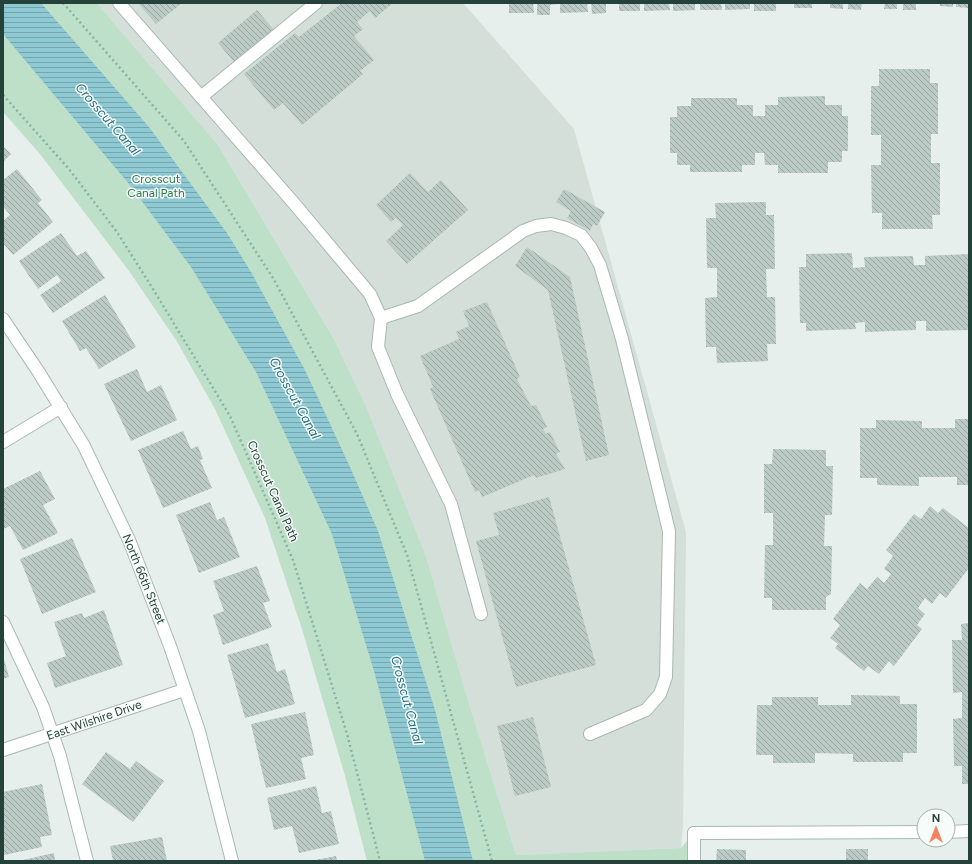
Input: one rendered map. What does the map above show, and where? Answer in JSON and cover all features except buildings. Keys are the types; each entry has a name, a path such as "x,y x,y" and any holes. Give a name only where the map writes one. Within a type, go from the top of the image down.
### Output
{"street":[{"path":"119,3 292,201 370,294 381,318 378,347 397,394 451,504 482,614"},
{"path":"201,97 316,3"},
{"path":"381,318 418,306 523,231 536,226 552,224 566,228 581,235 600,265 622,339 669,530 668,656 666,678 660,694 646,710 590,734"},
{"name":"North 66th Street","path":"3,319 61,407 84,446 129,540 170,646 199,731 232,861"},
{"path":"3,442 61,407"},
{"path":"3,622 43,707 60,756 87,861"},
{"name":"East Wilshire Drive","path":"3,750 184,690"},
{"path":"956,832 969,831"},
{"path":"694,861 694,833 916,832"}],"path":[{"path":"63,3 184,141 273,278 357,434 407,555 492,861"},
{"name":"Crosscut Canal Path","path":"3,95 69,170 117,232 230,416 293,560 347,734 380,861"}],"shaded area":[{"path":"97,3 463,3 574,129 686,532 683,824 681,848 516,855 468,700 426,556 366,406 334,339 218,145"}],"green space":[{"name":"Crosscut Canal Path","path":"3,3 97,3 218,145 334,339 366,406 426,556 468,700 516,855 681,848 694,833 694,861 367,861 345,776 302,629 265,518 215,409 176,340 129,271 40,154 3,112"}],"water":[{"name":"Crosscut Canal","path":"3,3 41,3 149,127 227,233 251,272 305,370 378,531 435,710 473,861 425,861 374,671 332,534 256,372 191,267 129,184 3,34"}]}
